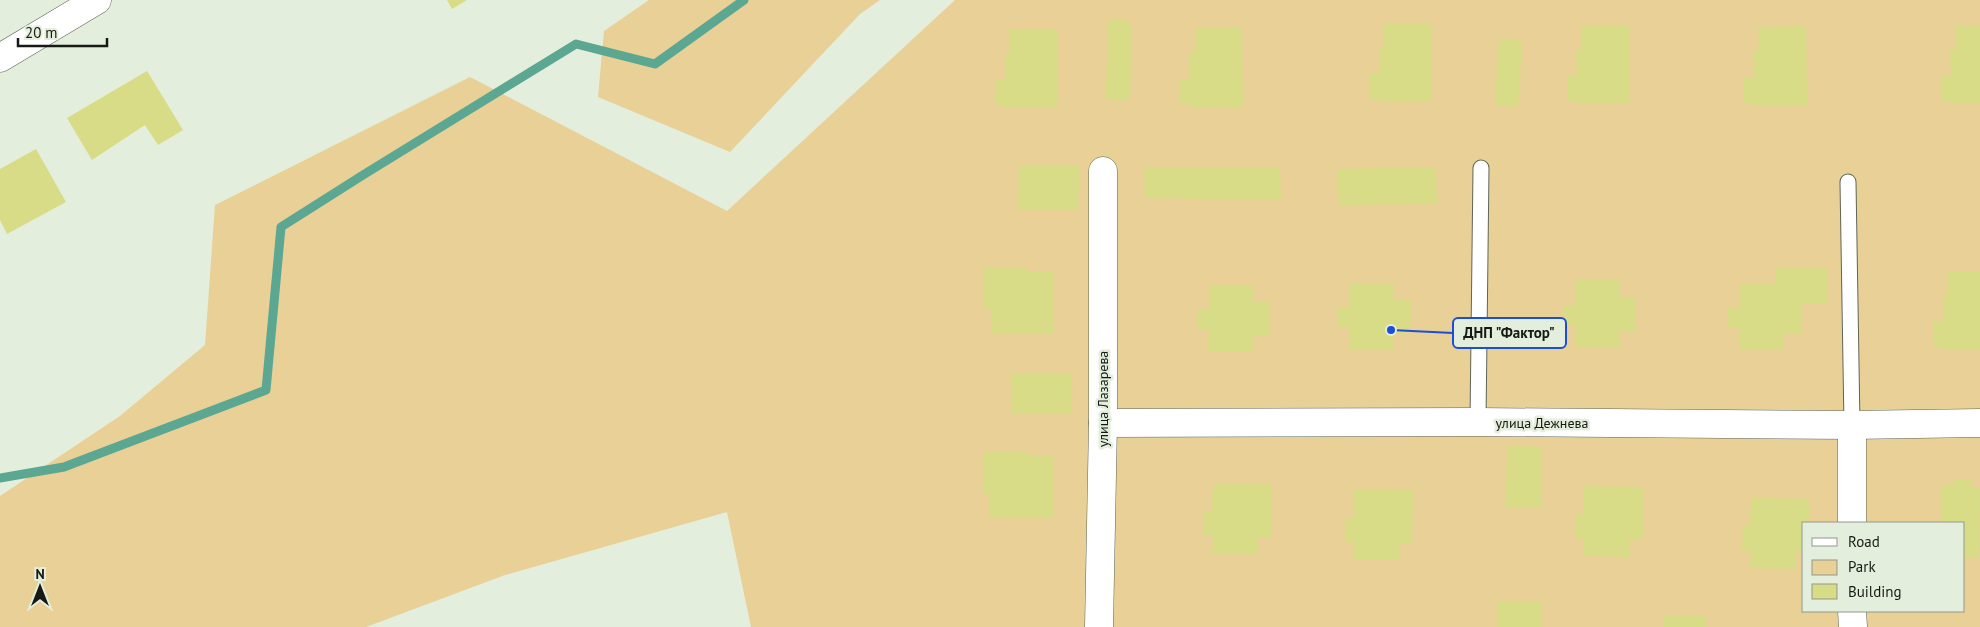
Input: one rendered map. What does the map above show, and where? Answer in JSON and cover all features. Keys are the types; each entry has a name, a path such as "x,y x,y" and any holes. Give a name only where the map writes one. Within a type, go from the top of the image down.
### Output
{"street":[{"path":"0,58 97,0"},
{"name":"улица Лазарева","path":"1099,627 1103,423 1103,171"},
{"name":"улица Дежнева","path":"1103,423 1478,422 1852,425 1980,423"},
{"path":"1852,425 1852,522"},
{"path":"1852,612 1852,627"}],"lane":[{"path":"1478,422 1481,168"},
{"path":"1848,182 1852,425"}],"green space":[{"path":"649,0 880,0 860,14 730,152 598,97 604,31"},
{"path":"955,0 1980,0 1980,627 751,627 727,512 505,575 366,627 0,627 0,496 120,416 205,345 215,205 470,77 727,211"}],"building":[{"path":"447,0 467,0 452,9"},
{"path":"1108,20 1132,21 1130,100 1106,99"},
{"path":"1384,23 1432,23 1432,102 1379,102 1379,99 1369,99 1369,74 1379,74 1379,47 1384,47"},
{"path":"1581,25 1629,25 1630,104 1577,104 1577,101 1567,101 1567,76 1577,76 1576,49 1582,49"},
{"path":"1956,25 1980,25 1980,104 1951,104 1951,101 1941,101 1941,76 1951,76 1950,49 1956,49"},
{"path":"1806,26 1807,105 1754,106 1754,103 1744,103 1744,77 1753,77 1753,50 1759,50 1758,27"},
{"path":"1195,28 1242,28 1243,107 1190,107 1190,104 1180,104 1180,79 1189,79 1189,52 1195,52"},
{"path":"1010,29 1058,29 1058,108 1005,108 1005,105 995,105 995,80 1005,80 1005,53 1010,53"},
{"path":"1499,39 1522,41 1518,107 1495,105"},
{"path":"147,71 183,130 158,145 145,125 92,160 67,118"},
{"path":"36,149 66,202 7,234 0,220 0,169"},
{"path":"1019,165 1080,165 1078,210 1018,209"},
{"path":"1144,167 1280,168 1281,200 1145,198"},
{"path":"1436,167 1437,204 1339,205 1337,169"},
{"path":"984,267 1028,267 1028,271 1054,272 1054,333 991,333 991,309 984,309"},
{"path":"1776,267 1827,267 1827,303 1801,303 1801,334 1783,334 1783,350 1739,350 1739,327 1727,327 1727,308 1739,308 1740,283 1775,283"},
{"path":"1948,271 1980,271 1980,350 1943,350 1943,348 1933,348 1933,322 1943,322 1943,295 1948,295"},
{"path":"1575,280 1619,280 1619,297 1636,297 1636,331 1619,331 1619,348 1575,347 1575,325 1563,325 1563,305 1575,305"},
{"path":"1349,283 1393,283 1393,299 1411,299 1410,334 1393,334 1393,350 1349,350 1349,327 1337,327 1337,308 1349,308"},
{"path":"1209,285 1253,285 1253,301 1270,301 1270,336 1253,335 1252,352 1208,352 1209,329 1197,329 1197,310 1209,310"},
{"path":"1011,373 1072,373 1071,413 1011,413"},
{"path":"1507,446 1542,447 1541,508 1506,507"},
{"path":"983,451 1027,451 1027,456 1053,456 1053,518 990,518 990,494 983,494"},
{"path":"1953,479 1971,479 1971,487 1980,487 1979,557 1965,557 1965,522 1941,522 1941,486 1953,486"},
{"path":"1213,483 1272,484 1271,537 1258,537 1258,553 1212,553 1213,536 1204,536 1204,511 1212,511"},
{"path":"1584,486 1644,487 1643,540 1630,540 1630,557 1584,556 1584,539 1576,539 1576,514 1584,515"},
{"path":"1353,489 1413,490 1412,543 1399,543 1399,559 1353,559 1353,542 1345,542 1345,517 1353,517"},
{"path":"1751,498 1810,499 1810,522 1802,522 1802,552 1796,552 1796,569 1750,568 1751,551 1742,551 1743,526 1750,526"},
{"path":"1497,601 1541,601 1541,627 1497,627"},
{"path":"1663,616 1706,616 1706,627 1664,627"}],"waterway":[{"path":"0,478 64,467 266,390 281,227 576,44 655,64 744,0"}],"place":[{"name":"ДНП \"Фактор\"","path":"1391,330"}]}
